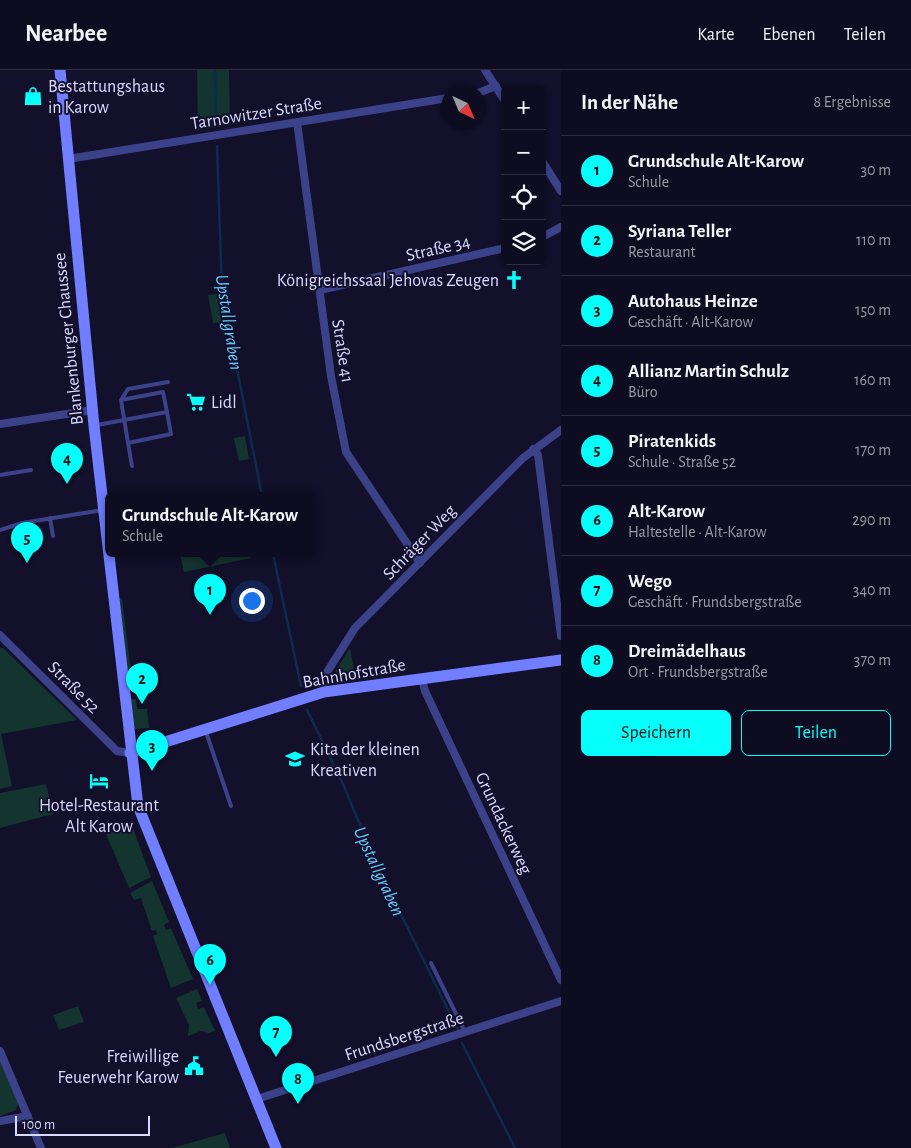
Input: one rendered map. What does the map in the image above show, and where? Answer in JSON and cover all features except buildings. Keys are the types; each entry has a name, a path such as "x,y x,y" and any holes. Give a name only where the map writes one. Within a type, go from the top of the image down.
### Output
{"main road":[{"name":"Blankenburger Chaussee","path":"60,70 94,426 105,519"},
{"name":"Blankenburger Chaussee","path":"109,557 130,753 138,806 276,1148"},
{"name":"Bahnhofstraße","path":"130,753 324,692 561,660"}],"street":[{"path":"486,70 501,94"},
{"path":"486,90 496,86"},
{"name":"Tarnowitzer Straße","path":"68,159 441,99"},
{"name":"Straße 41","path":"297,122 331,376 346,452 420,563"},
{"path":"546,167 561,191"},
{"path":"546,234 561,227"},
{"name":"Straße 34","path":"320,290 501,249"},
{"path":"0,424 93,410"},
{"name":"Schräger Weg","path":"324,692 322,680 355,628 533,449 561,430"},
{"path":"533,449 538,455 561,636"},
{"name":"Straße 52","path":"1,636 117,751 130,753"},
{"name":"Grundackerweg","path":"422,678 424,691 561,980"},
{"name":"Frundsbergstraße","path":"257,1099 561,1001"},
{"path":"0,1051 40,1148"},
{"path":"0,1120 28,1116"}],"lane":[{"path":"132,466 121,400 128,389 168,382"},
{"path":"121,400 164,392 171,434 128,443"},
{"path":"94,426 167,412"},
{"path":"0,475 31,470"},
{"path":"0,530 22,523 104,510"},
{"path":"50,518 53,536"},
{"path":"205,729 231,806"},
{"path":"431,963 465,1032"}],"green space":[{"path":"197,70 229,70 230,125 198,130"},
{"path":"219,294 224,322 213,323 208,295"},
{"path":"245,436 249,459 239,461 234,438"},
{"path":"181,557 251,558 184,572"},
{"path":"122,598 133,688 130,690 118,599"},
{"path":"0,648 3,648 77,720 1,734 12,786 0,789"},
{"path":"350,648 355,677 332,680 331,678"},
{"path":"131,699 136,699 137,709 147,709 149,728 132,729"},
{"path":"46,784 53,814 0,828 0,793"},
{"path":"132,826 151,877 129,888 106,834"},
{"path":"152,881 169,922 164,925 166,930 171,928 193,979 171,988 153,936 157,934 156,930 152,931 141,898 134,900 130,893"},
{"path":"197,989 202,1001 196,1003 198,1009 204,1007 215,1031 209,1033 201,1031 188,1036 189,1025 176,998"},
{"path":"78,1006 84,1022 59,1030 53,1015"},
{"path":"0,1057 19,1102 16,1110 0,1116"},
{"path":"225,1133 230,1148 172,1148"}],"waterway":[{"name":"Upstallgraben","path":"215,70 216,125"},
{"name":"Upstallgraben","path":"217,146 222,292 261,492"},
{"name":"Upstallgraben","path":"274,557 301,686"},
{"name":"Upstallgraben","path":"307,710 343,784 378,868 458,1030"},
{"path":"462,1043 515,1148"}],"place":[{"name":"Bestattungshaus in Karow","path":"33,96"},
{"name":"Königreichssaal Jehovas Zeugen","path":"514,280"},
{"name":"Lidl","path":"196,402"},
{"name":"Allianz Martin Schulz","path":"67,484"},
{"name":"Piratenkids","path":"27,563"},
{"name":"Grundschule Alt-Karow","path":"210,615"},
{"name":"Syriana Teller","path":"142,704"},
{"name":"Kita der kleinen Kreativen","path":"295,759"},
{"name":"Autohaus Heinze","path":"152,771"},
{"name":"Hotel-Restaurant Alt Karow","path":"99,781"},
{"name":"Alt-Karow","path":"210,985"},
{"name":"Wego","path":"276,1057"},
{"name":"Freiwillige Feuerwehr Karow","path":"194,1066"},
{"name":"Dreimädelhaus","path":"298,1104"}]}
